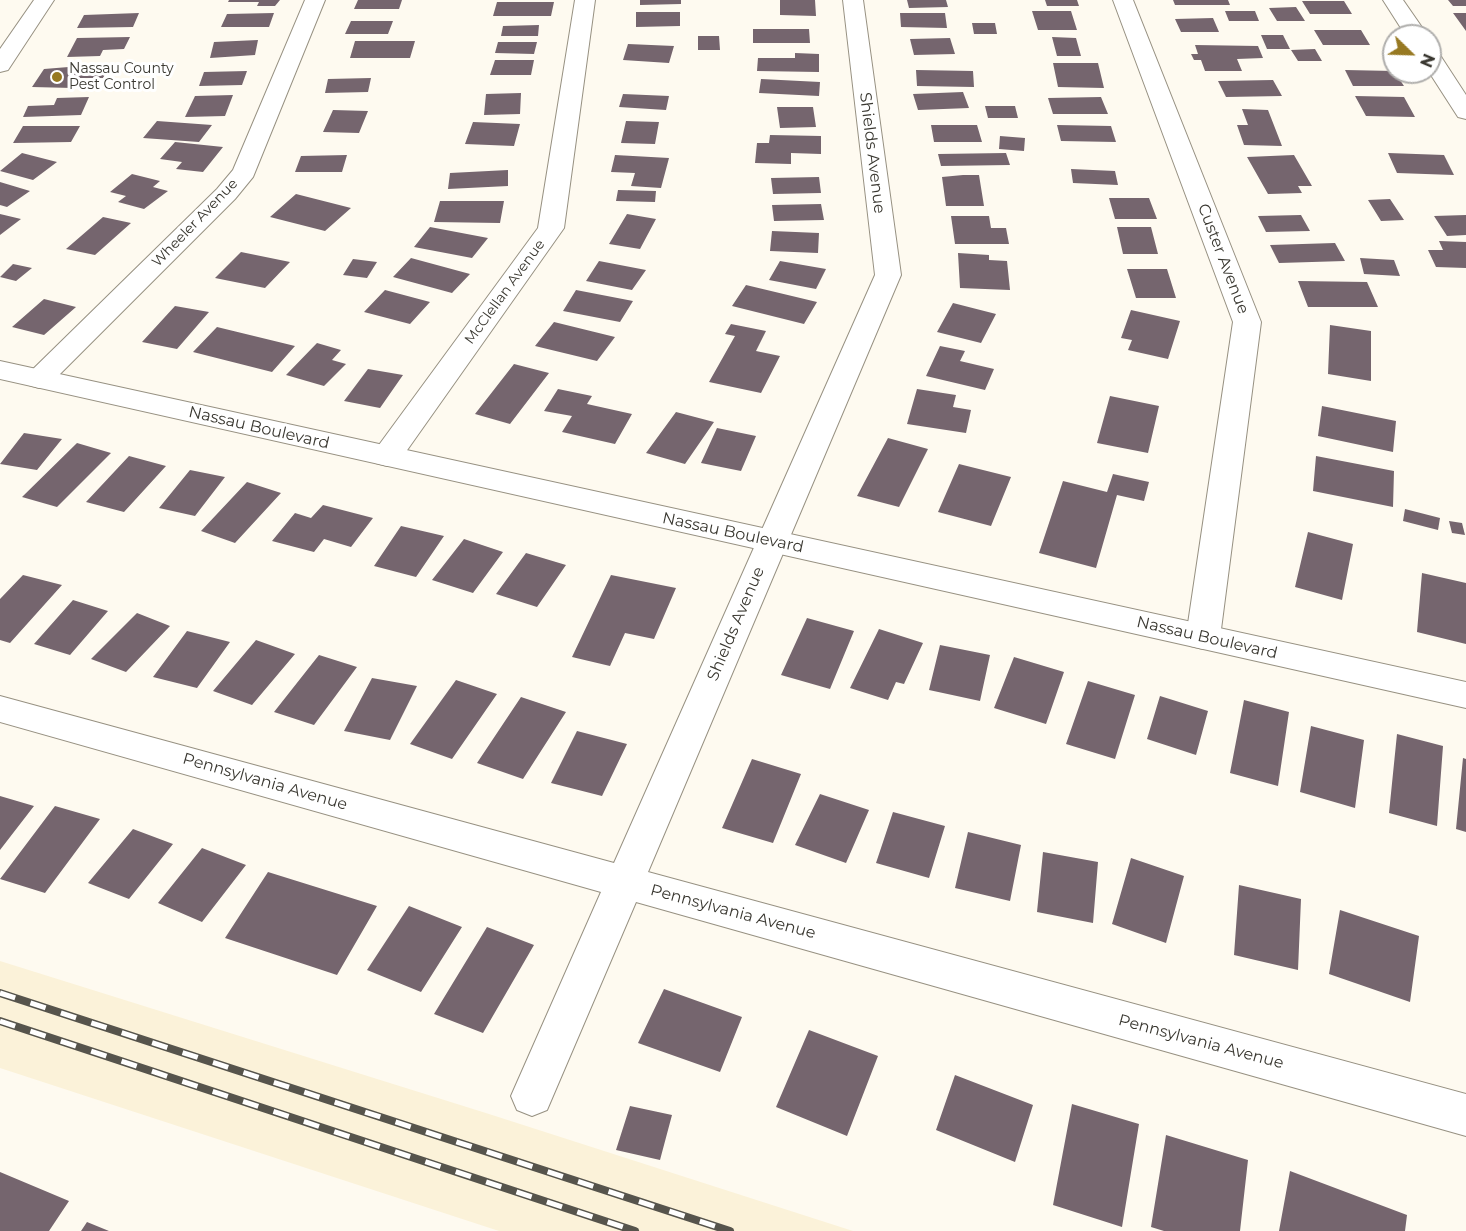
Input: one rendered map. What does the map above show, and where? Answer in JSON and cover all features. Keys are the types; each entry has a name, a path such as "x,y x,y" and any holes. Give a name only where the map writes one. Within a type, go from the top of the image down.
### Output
{"street":[{"path":"0,65 44,0"},
{"name":"Wheeler Avenue","path":"39,379 226,194 244,172 315,0"},
{"name":"McClellan Avenue","path":"387,456 551,228 585,0"},
{"name":"Shields Avenue","path":"532,1096 888,275 854,0"},
{"name":"Custer Avenue","path":"1123,0 1247,322 1203,637"},
{"path":"1393,0 1409,24"},
{"path":"1442,75 1466,112"},
{"name":"Nassau Boulevard","path":"0,370 1466,696"},
{"name":"Pennsylvania Avenue","path":"0,708 1466,1115"}],"shaded area":[{"path":"0,961 853,1231 499,1231 0,1068"}],"building":[{"path":"229,0 280,0 275,6 257,6 259,2 228,2"},
{"path":"358,0 402,0 399,9 354,9"},
{"path":"640,0 681,0 681,4 640,5"},
{"path":"780,0 815,0 816,16 780,15"},
{"path":"907,0 946,0 948,7 909,8"},
{"path":"1045,0 1077,0 1079,6 1047,6"},
{"path":"1173,0 1228,0 1230,5 1175,5"},
{"path":"1448,0 1466,0 1466,6 1453,6"},
{"path":"1302,1 1344,1 1352,14 1310,14"},
{"path":"497,2 554,2 551,16 493,16"},
{"path":"1296,7 1305,21 1277,21 1269,8"},
{"path":"1032,11 1071,11 1077,30 1038,30"},
{"path":"1225,11 1255,11 1259,21 1229,21"},
{"path":"636,12 680,12 680,26 636,27"},
{"path":"139,13 133,27 77,28 84,15"},
{"path":"274,13 269,27 221,27 227,14"},
{"path":"900,13 945,13 947,28 901,27"},
{"path":"1453,13 1466,13 1466,31"},
{"path":"1213,18 1219,32 1181,32 1175,19"},
{"path":"351,21 393,21 388,34 345,34"},
{"path":"972,23 995,23 997,34 974,34"},
{"path":"539,25 538,36 501,36 503,26"},
{"path":"753,29 809,29 810,43 753,43"},
{"path":"1314,30 1361,30 1370,45 1323,45"},
{"path":"1261,35 1283,35 1290,49 1267,49"},
{"path":"698,36 719,36 720,50 698,50"},
{"path":"130,37 124,49 103,50 100,56 67,57 77,38"},
{"path":"1052,37 1076,38 1081,56 1057,56"},
{"path":"950,38 955,54 914,55 910,39"},
{"path":"258,40 255,55 210,58 214,42"},
{"path":"355,41 415,41 410,58 350,58"},
{"path":"498,42 537,42 534,54 495,53"},
{"path":"628,44 674,46 669,63 623,60"},
{"path":"1195,45 1258,46 1263,58 1237,59 1242,71 1205,71 1201,60 1194,60 1191,54 1198,54"},
{"path":"1315,49 1322,61 1298,61 1291,50"},
{"path":"795,53 819,54 819,72 757,71 758,58 795,58"},
{"path":"495,60 534,60 531,75 490,75"},
{"path":"1053,63 1098,63 1104,88 1058,87"},
{"path":"110,66 103,78 78,78 73,88 32,87 44,69"},
{"path":"916,70 973,71 974,87 917,86"},
{"path":"1345,70 1382,71 1382,84 1403,84 1404,86 1353,86"},
{"path":"247,71 242,85 199,86 204,72"},
{"path":"371,78 368,92 325,93 328,79"},
{"path":"761,79 820,82 819,96 759,93"},
{"path":"1273,80 1282,96 1226,97 1218,81"},
{"path":"963,92 969,108 918,110 913,94"},
{"path":"521,93 520,114 484,115 486,94"},
{"path":"623,94 669,96 666,110 619,107"},
{"path":"233,95 225,116 185,117 195,96"},
{"path":"1355,96 1404,97 1415,117 1366,116"},
{"path":"89,97 81,115 23,117 28,106 54,105 57,98"},
{"path":"1101,97 1108,114 1053,114 1048,98"},
{"path":"985,106 1015,106 1018,118 988,118"},
{"path":"777,107 813,107 816,127 780,128"},
{"path":"1242,109 1268,110 1282,146 1244,145 1237,125 1248,125"},
{"path":"333,110 368,111 359,133 323,132"},
{"path":"157,121 212,125 199,142 143,138"},
{"path":"626,121 659,122 655,144 621,143"},
{"path":"473,122 520,124 514,146 465,144"},
{"path":"931,125 977,125 982,142 934,142"},
{"path":"1057,125 1111,126 1116,142 1061,141"},
{"path":"23,126 80,126 71,142 13,143"},
{"path":"770,135 821,136 821,154 791,153 791,164 755,163 757,143 769,143"},
{"path":"1000,136 1025,138 1024,151 999,149"},
{"path":"175,142 223,147 203,172 176,169 182,162 160,159"},
{"path":"22,153 57,162 33,180 0,171"},
{"path":"1006,153 1010,165 941,166 938,154"},
{"path":"1388,153 1444,155 1454,175 1397,173"},
{"path":"347,155 342,172 295,172 301,156"},
{"path":"615,155 669,158 661,188 631,186 635,173 611,172"},
{"path":"1294,155 1312,186 1298,186 1302,193 1268,194 1247,157"},
{"path":"1071,169 1115,171 1118,185 1073,183"},
{"path":"508,170 508,186 448,189 450,173"},
{"path":"132,174 160,181 153,187 168,191 144,209 118,202 126,196 110,192"},
{"path":"979,175 984,206 946,206 942,177"},
{"path":"819,177 821,193 773,194 771,178"},
{"path":"0,182 30,191 7,207 0,205"},
{"path":"618,190 656,191 655,202 616,201"},
{"path":"296,194 351,208 325,231 270,217"},
{"path":"1109,198 1149,198 1157,219 1115,219"},
{"path":"1390,199 1404,220 1381,221 1368,200"},
{"path":"440,201 504,201 500,223 434,222"},
{"path":"821,204 824,220 774,221 772,205"},
{"path":"0,214 21,219 0,235"},
{"path":"627,214 656,219 640,249 609,244"},
{"path":"1301,215 1310,231 1266,232 1258,216"},
{"path":"1466,215 1466,235 1447,236 1434,216"},
{"path":"951,216 989,216 991,228 1006,228 1009,244 955,244"},
{"path":"103,217 131,223 95,255 66,249"},
{"path":"430,227 488,238 472,258 414,247"},
{"path":"1117,227 1151,227 1158,254 1123,254"},
{"path":"772,231 819,233 818,253 770,251"},
{"path":"1439,241 1466,242 1466,268 1436,267 1428,250 1443,250"},
{"path":"1335,243 1345,261 1279,263 1270,245"},
{"path":"241,252 290,262 265,288 215,278"},
{"path":"958,253 989,255 989,260 1007,261 1010,290 960,288"},
{"path":"411,258 470,274 452,293 393,277"},
{"path":"1360,258 1394,260 1400,276 1364,274"},
{"path":"353,259 377,262 367,278 343,275"},
{"path":"599,261 646,270 632,290 586,281"},
{"path":"780,261 826,269 816,289 769,280"},
{"path":"13,264 32,268 16,281 0,277"},
{"path":"1127,269 1167,269 1176,298 1136,298"},
{"path":"1298,281 1367,282 1378,307 1308,307"},
{"path":"746,285 817,302 804,324 732,306"},
{"path":"385,290 430,302 410,324 364,312"},
{"path":"576,290 633,301 620,322 563,311"},
{"path":"44,299 76,307 44,335 12,327"},
{"path":"953,303 996,314 981,343 937,332"},
{"path":"175,306 209,312 177,349 142,342"},
{"path":"1131,310 1180,321 1168,359 1128,350 1132,340 1121,338"},
{"path":"554,322 615,337 597,361 535,346"},
{"path":"731,324 766,331 756,351 780,356 761,393 709,382 735,336 725,334"},
{"path":"1330,325 1371,331 1371,381 1328,374"},
{"path":"217,327 295,346 272,372 193,352"},
{"path":"317,343 341,350 332,360 346,364 324,386 286,375"},
{"path":"940,346 965,351 960,361 994,369 985,390 926,376"},
{"path":"514,364 549,373 510,424 475,414"},
{"path":"368,369 403,375 380,408 344,401"},
{"path":"558,389 592,396 587,404 632,414 615,444 562,432 572,416 544,411"},
{"path":"917,389 956,395 953,407 971,410 966,433 907,424"},
{"path":"1110,396 1159,406 1148,453 1097,443"},
{"path":"1322,406 1396,421 1393,452 1318,436"},
{"path":"676,412 714,422 685,464 646,453"},
{"path":"717,428 756,436 741,471 701,463"},
{"path":"24,433 62,439 37,470 0,464"},
{"path":"888,438 928,449 899,507 857,496"},
{"path":"77,443 111,453 57,507 22,497"},
{"path":"129,456 166,466 124,512 86,502"},
{"path":"1316,456 1394,471 1393,507 1313,491"},
{"path":"959,464 1011,477 991,526 938,512"},
{"path":"190,470 225,477 195,516 159,508"},
{"path":"1113,474 1149,482 1144,501 1117,495 1096,568 1039,553 1063,481 1107,492"},
{"path":"247,482 281,493 235,543 201,531"},
{"path":"323,505 373,518 351,547 324,539 314,552 272,541 295,513 311,518"},
{"path":"1405,509 1440,518 1438,530 1403,521"},
{"path":"1449,521 1462,523 1465,535 1452,533"},
{"path":"401,526 444,536 416,577 374,566"},
{"path":"1308,532 1353,544 1342,600 1295,587"},
{"path":"464,539 503,552 473,593 432,580"},
{"path":"526,553 566,565 537,607 496,594"},
{"path":"1422,573 1466,583 1466,644 1417,632"},
{"path":"23,575 62,585 10,643 0,640 0,599"},
{"path":"611,575 676,588 654,639 625,633 610,666 572,657"},
{"path":"73,600 108,611 70,655 34,644"},
{"path":"137,613 170,626 126,672 91,659"},
{"path":"807,618 854,631 830,689 781,675"},
{"path":"879,629 923,643 904,684 896,682 888,700 850,688"},
{"path":"187,631 230,642 197,688 153,677"},
{"path":"256,640 295,654 252,705 213,691"},
{"path":"940,645 990,655 980,701 929,690"},
{"path":"319,655 357,667 314,725 274,712"},
{"path":"1014,657 1064,672 1046,724 994,708"},
{"path":"372,678 417,686 390,740 344,731"},
{"path":"456,680 497,694 452,759 410,744"},
{"path":"1088,681 1135,695 1115,759 1066,744"},
{"path":"1160,696 1208,711 1196,755 1147,739"},
{"path":"521,697 566,712 523,779 477,763"},
{"path":"1244,700 1289,712 1278,786 1230,773"},
{"path":"1311,726 1364,740 1355,808 1300,792"},
{"path":"577,731 627,744 602,796 551,783"},
{"path":"1397,734 1443,746 1437,826 1389,813"},
{"path":"1463,758 1466,759 1466,832 1456,829"},
{"path":"752,759 801,774 773,843 722,828"},
{"path":"820,794 869,810 846,863 795,845"},
{"path":"0,796 34,806 0,850"},
{"path":"55,806 100,819 45,893 0,879"},
{"path":"893,812 945,826 929,878 876,863"},
{"path":"133,829 173,844 129,899 88,883"},
{"path":"968,832 1021,845 1010,901 955,888"},
{"path":"202,848 246,865 202,922 158,903"},
{"path":"1043,852 1098,862 1093,923 1037,912"},
{"path":"1131,858 1184,876 1166,943 1112,924"},
{"path":"268,872 377,906 337,975 225,938"},
{"path":"1239,885 1301,899 1298,970 1234,955"},
{"path":"409,906 462,927 421,992 367,970"},
{"path":"1340,910 1419,936 1410,1002 1329,974"},
{"path":"487,927 534,945 483,1033 434,1014"},
{"path":"664,989 742,1017 720,1072 638,1043"},
{"path":"809,1030 878,1056 847,1136 776,1107"},
{"path":"955,1075 1033,1105 1015,1162 936,1130"},
{"path":"1072,1104 1139,1124 1122,1227 1053,1205"},
{"path":"630,1106 672,1115 660,1160 616,1150"},
{"path":"1166,1135 1248,1160 1240,1231 1164,1231 1151,1227"},
{"path":"1290,1171 1407,1215 1405,1231 1279,1231"},
{"path":"0,1172 69,1201 49,1231 0,1231"},
{"path":"87,1222 109,1231 81,1231"}],"railway":[{"path":"0,993 730,1231"},
{"path":"0,1021 635,1231"}],"place":[{"name":"Nassau County Pest Control","path":"57,77"}]}
